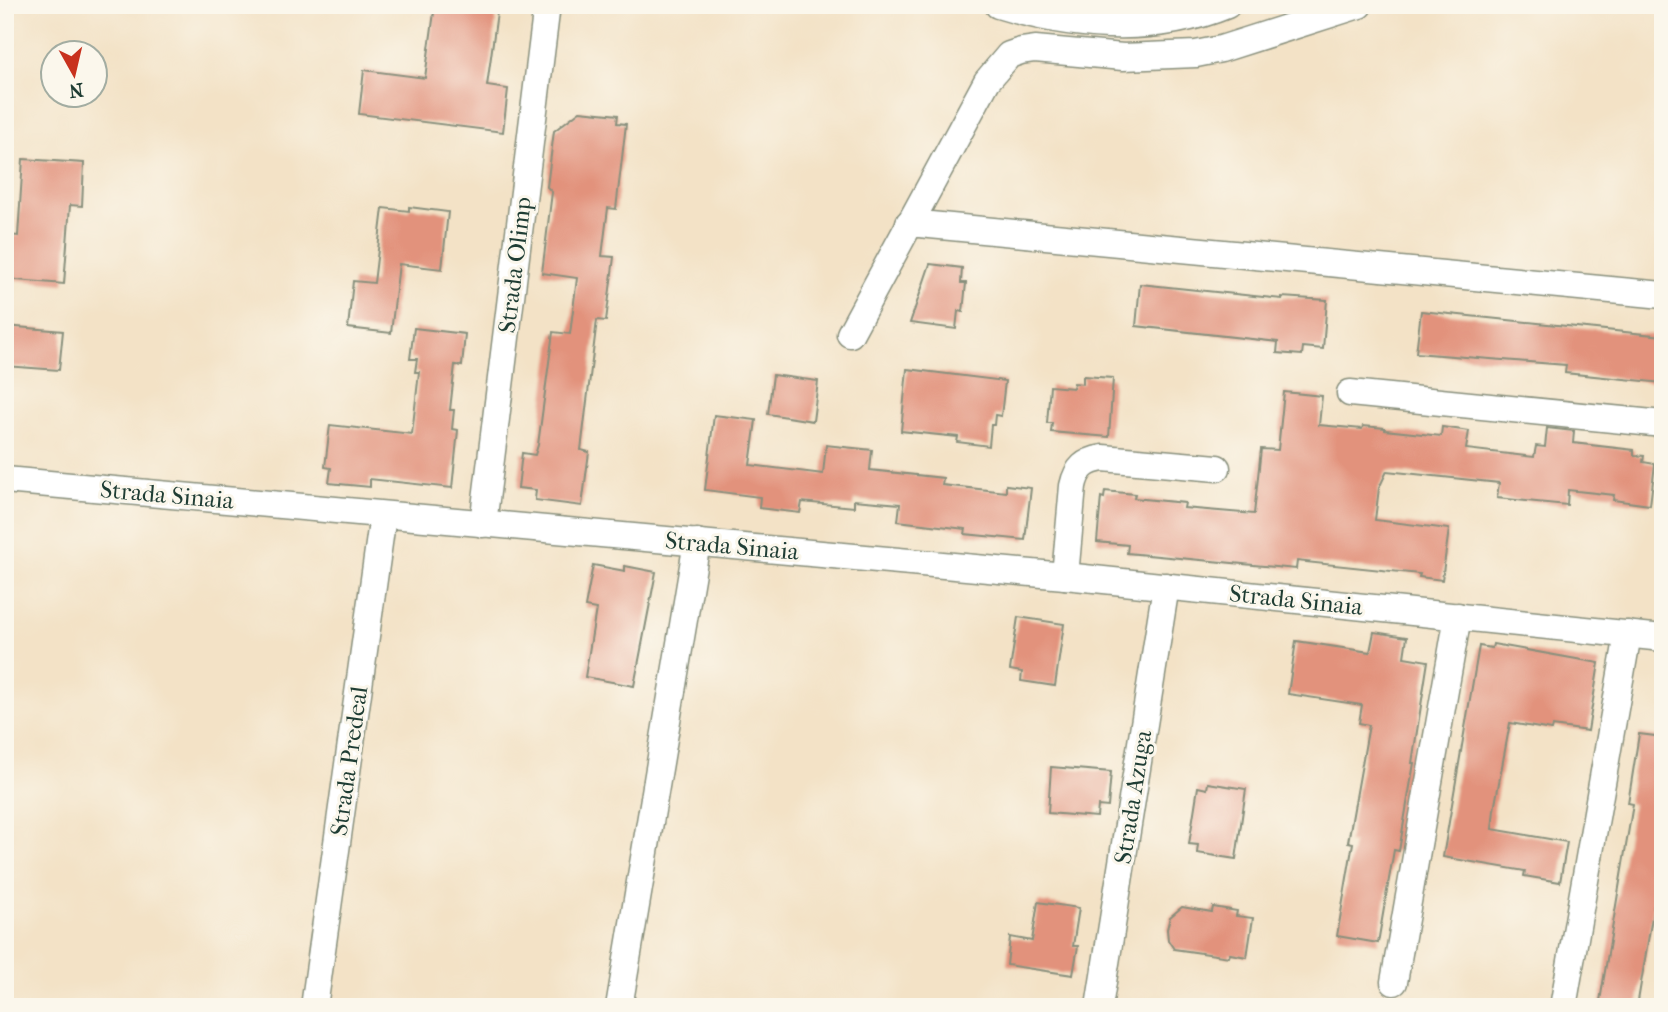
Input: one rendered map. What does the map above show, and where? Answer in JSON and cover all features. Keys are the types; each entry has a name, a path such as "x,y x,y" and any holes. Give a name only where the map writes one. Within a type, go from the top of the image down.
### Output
{"street":[{"name":"Strada Olimp","path":"483,524 547,5"},
{"path":"850,334 987,81 1009,55 1035,49 1102,57 1196,54 1221,49 1359,5"},
{"path":"1002,6 1032,15 1108,27 1180,21 1214,8"},
{"path":"909,223 1663,295"},
{"path":"1350,393 1663,424"},
{"path":"1065,576 1073,486 1075,475 1081,466 1090,460 1102,458 1217,468"},
{"name":"Strada Sinaia","path":"5,480 1065,576 1663,638"},
{"name":"Strada Predeal","path":"314,1007 383,515"},
{"path":"619,1007 697,542"},
{"name":"Strada Azuga","path":"1099,1007 1166,586"},
{"path":"1394,982 1458,617"},
{"path":"1563,1007 1628,634"}],"building":[{"path":"435,5 498,5 487,86 508,89 503,132 359,114 364,70 425,78"},
{"path":"580,111 618,115 617,123 626,124 616,209 608,208 602,256 614,257 606,321 597,320 581,450 589,452 582,506 535,500 536,490 518,488 522,453 535,455 538,445 553,332 570,334 577,278 542,273 552,192 547,187 554,131"},
{"path":"23,159 84,163 82,206 70,205 64,284 5,279 9,235 18,236"},
{"path":"409,207 448,212 442,269 399,264 391,333 348,328 353,281 374,283 383,208 409,211"},
{"path":"930,264 962,268 961,283 966,283 963,312 958,311 956,329 910,323"},
{"path":"1140,284 1282,299 1327,300 1323,349 1303,347 1302,355 1277,353 1278,342 1136,326"},
{"path":"1421,311 1663,336 1663,383 1565,373 1566,365 1416,353"},
{"path":"5,326 63,331 59,370 5,366"},
{"path":"414,328 465,334 462,366 455,365 450,410 454,410 452,429 458,430 452,488 370,479 370,487 329,483 331,468 325,467 330,425 412,434 419,372 415,372 417,359 410,359"},
{"path":"907,369 1005,381 1001,416 995,415 994,425 991,425 989,446 957,442 958,437 901,431"},
{"path":"773,375 818,381 813,421 768,414"},
{"path":"1083,376 1113,378 1109,437 1051,432 1052,423 1047,423 1050,386 1073,388 1074,383 1083,384"},
{"path":"1284,392 1322,396 1319,425 1362,429 1363,426 1441,436 1442,427 1469,431 1466,449 1534,457 1536,446 1545,447 1547,428 1574,431 1573,443 1634,450 1634,455 1644,456 1643,462 1655,464 1650,505 1613,500 1614,495 1568,490 1567,505 1497,498 1499,483 1387,471 1379,488 1375,520 1449,529 1442,580 1419,577 1420,574 1297,561 1296,569 1127,553 1128,545 1097,542 1101,497 1104,498 1105,491 1135,494 1134,498 1185,503 1184,508 1254,514 1261,449 1278,450"},
{"path":"714,415 756,420 750,465 823,474 826,445 872,450 870,470 943,478 942,485 1006,492 1006,485 1031,488 1025,540 965,534 966,529 898,521 900,504 854,500 854,507 802,502 800,513 759,508 760,497 705,490"},
{"path":"593,565 625,571 625,566 656,572 634,686 585,677 596,609 585,607"},
{"path":"1018,617 1064,624 1055,686 1021,681 1022,672 1010,670"},
{"path":"1374,632 1407,637 1404,657 1428,661 1399,851 1394,850 1378,943 1337,936 1353,843 1348,842 1369,725 1359,723 1362,705 1288,694 1296,641 1370,652"},
{"path":"1493,644 1599,663 1588,731 1553,726 1552,730 1510,723 1494,810 1492,829 1567,842 1560,882 1524,876 1525,871 1443,857 1479,646 1492,648"},
{"path":"1639,734 1663,737 1663,851 1637,1007 1599,1007 1633,804 1628,803"},
{"path":"1051,767 1111,772 1108,807 1098,806 1097,817 1048,813"},
{"path":"1208,783 1246,789 1236,859 1197,853 1198,845 1189,844 1198,787 1207,789"},
{"path":"1038,902 1079,908 1073,946 1078,946 1073,975 1007,965 1010,937 1032,941"},
{"path":"1182,907 1212,912 1213,907 1237,911 1236,916 1253,918 1247,957 1174,949 1168,940 1167,929 1170,917"}]}
